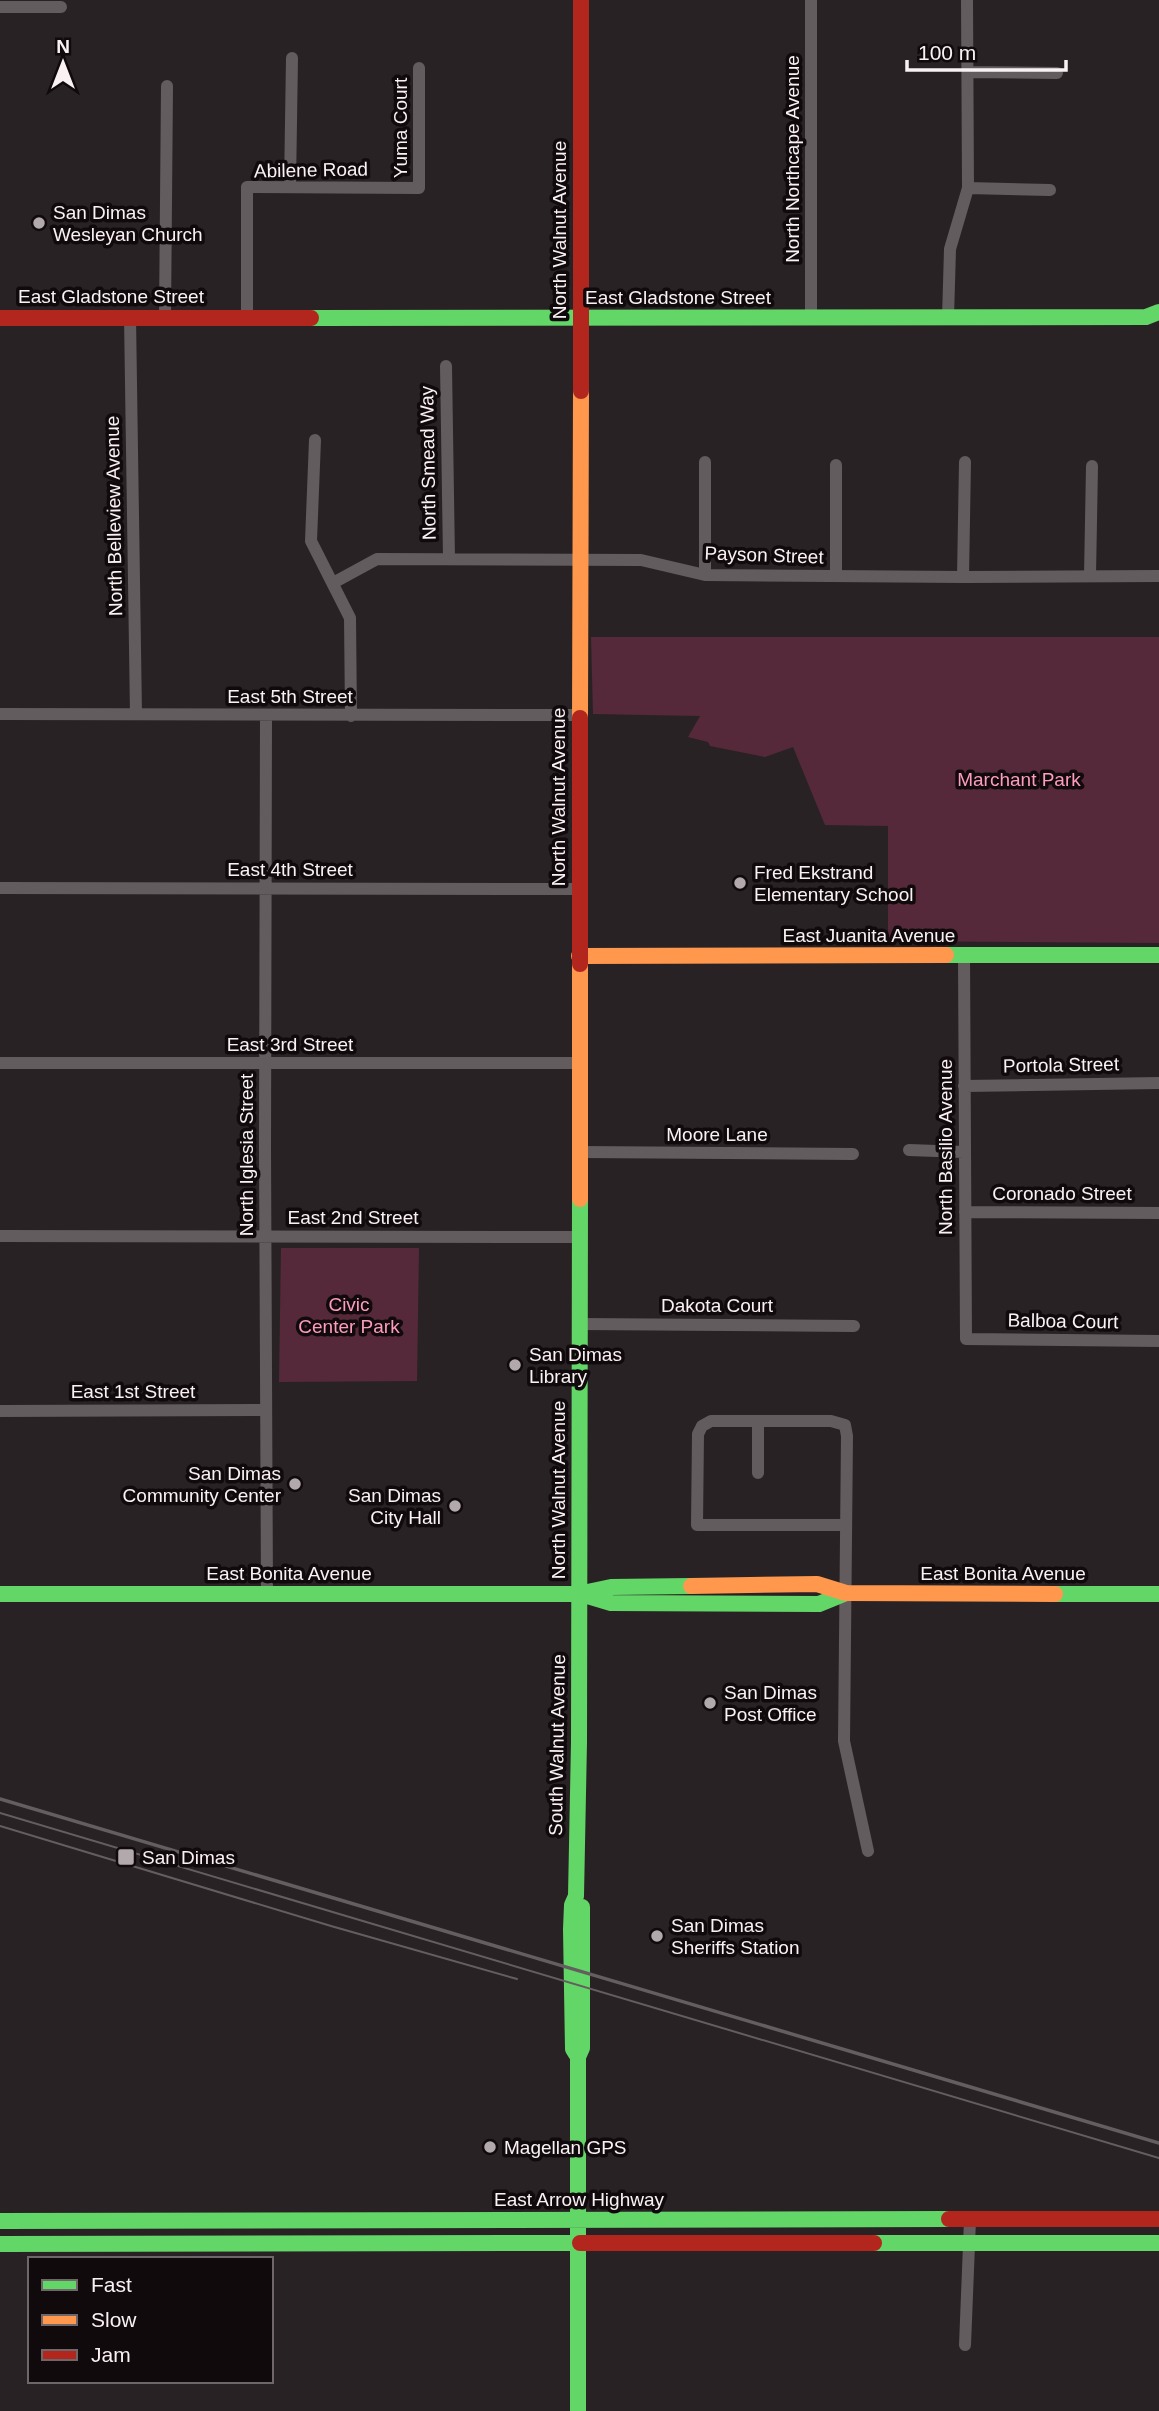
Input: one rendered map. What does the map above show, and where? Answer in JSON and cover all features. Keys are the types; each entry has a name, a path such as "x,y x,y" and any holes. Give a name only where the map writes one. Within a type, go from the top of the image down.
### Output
{"main road":[{"name":"North Walnut Avenue","path":"578,1594 581,0"},
{"name":"East Gladstone Street","path":"0,318 1155,317"},
{"name":"East Juanita Avenue","path":"579,956 1159,955"},
{"name":"East Bonita Avenue","path":"0,1594 578,1594 611,1587 817,1584 846,1593 1159,1594"},
{"name":"South Walnut Avenue","path":"578,1594 576,1896 582,1905 582,2048 578,2057 578,2411"},
{"name":"East Arrow Highway","path":"0,2221 1159,2219"},
{"path":"0,2244 1159,2244"}],"street":[{"name":"North Northcape Avenue","path":"811,0 811,318"},
{"path":"948,318 950,249 968,188 967,0"},
{"path":"0,7 61,7"},
{"path":"290,186 292,58"},
{"name":"Yuma Court","path":"419,68 419,188"},
{"path":"968,72 1057,73"},
{"path":"165,317 167,86"},
{"name":"Abilene Road","path":"247,317 247,187 419,188"},
{"path":"968,188 1050,190"},
{"name":"North Belleview Avenue","path":"130,317 136,714"},
{"name":"North Smead Way","path":"446,366 449,559"},
{"path":"315,440 311,541 350,618 351,716"},
{"path":"705,462 705,575"},
{"path":"963,578 965,462"},
{"path":"836,465 836,576"},
{"path":"1090,576 1091,466"},
{"name":"Payson Street","path":"333,583 377,559 641,560 705,575 963,578 1159,576"},
{"name":"East 5th Street","path":"0,714 579,715"},
{"name":"North Iglesia Street","path":"266,715 267,1594"},
{"name":"East 4th Street","path":"0,888 579,889"},
{"name":"North Basilio Avenue","path":"964,955 966,1339"},
{"name":"East 3rd Street","path":"0,1063 579,1063"},
{"name":"Portola Street","path":"964,1086 1159,1083"},
{"path":"909,1150 964,1152"},
{"name":"Moore Lane","path":"579,1153 853,1154"},
{"name":"Coronado Street","path":"965,1212 1159,1213"},
{"name":"East 2nd Street","path":"0,1236 580,1237"},
{"name":"Dakota Court","path":"579,1324 854,1325"},
{"name":"Balboa Court","path":"966,1339 1159,1341"},
{"name":"East 1st Street","path":"0,1411 266,1410"},
{"path":"846,1525 697,1525 698,1434 702,1426 711,1421 831,1421 845,1425 848,1436 844,1741 868,1852"},
{"path":"758,1421 758,1473"},
{"path":"965,2345 970,2220"}],"green space":[{"name":"Marchant Park","path":"591,637 1159,637 1159,943 888,941 888,826 825,825 793,747 765,757 710,746 708,742 688,737 700,716 593,714"},
{"name":"Civic Center Park","path":"281,1248 419,1248 417,1381 279,1382"}],"tram line":[{"path":"0,1813 1159,2158"},
{"path":"0,1826 517,1979"}],"railway":[{"path":"0,1799 1159,2143"}],"traffic: fast":[{"path":"311,318 1146,317 1159,312"},
{"path":"946,955 1159,955"},
{"path":"578,2057 573,2049 571,1929 572,1905 576,1896 579,1742 580,1199"},
{"path":"0,1594 578,1594 611,1587 691,1586"},
{"path":"581,1594 611,1603 819,1604 846,1593"},
{"path":"1055,1594 1159,1594"},
{"path":"578,2411 578,2057 582,2048 582,1907"},
{"path":"0,2221 949,2219"},
{"path":"0,2244 580,2243"},
{"path":"874,2243 1159,2243"}],"traffic: slow":[{"path":"580,718 581,391"},
{"path":"579,956 946,955"},
{"path":"580,964 580,1199"},
{"path":"691,1586 817,1584 846,1593 1055,1594"}],"traffic: jam":[{"path":"581,0 581,391"},
{"path":"0,318 311,318"},
{"path":"580,718 580,964"},
{"path":"949,2219 1159,2219"},
{"path":"580,2243 874,2243"}],"place":[{"name":"San Dimas Wesleyan Church","path":"39,223"},
{"name":"Fred Ekstrand Elementary School","path":"740,883"},
{"name":"San Dimas Library","path":"515,1365"},
{"name":"San Dimas Community Center","path":"295,1484"},
{"name":"San Dimas City Hall","path":"455,1506"},
{"name":"San Dimas Post Office","path":"710,1703"},
{"name":"San Dimas","path":"126,1857"},
{"name":"San Dimas Sheriffs Station","path":"657,1936"},
{"name":"Magellan GPS","path":"490,2147"}]}
